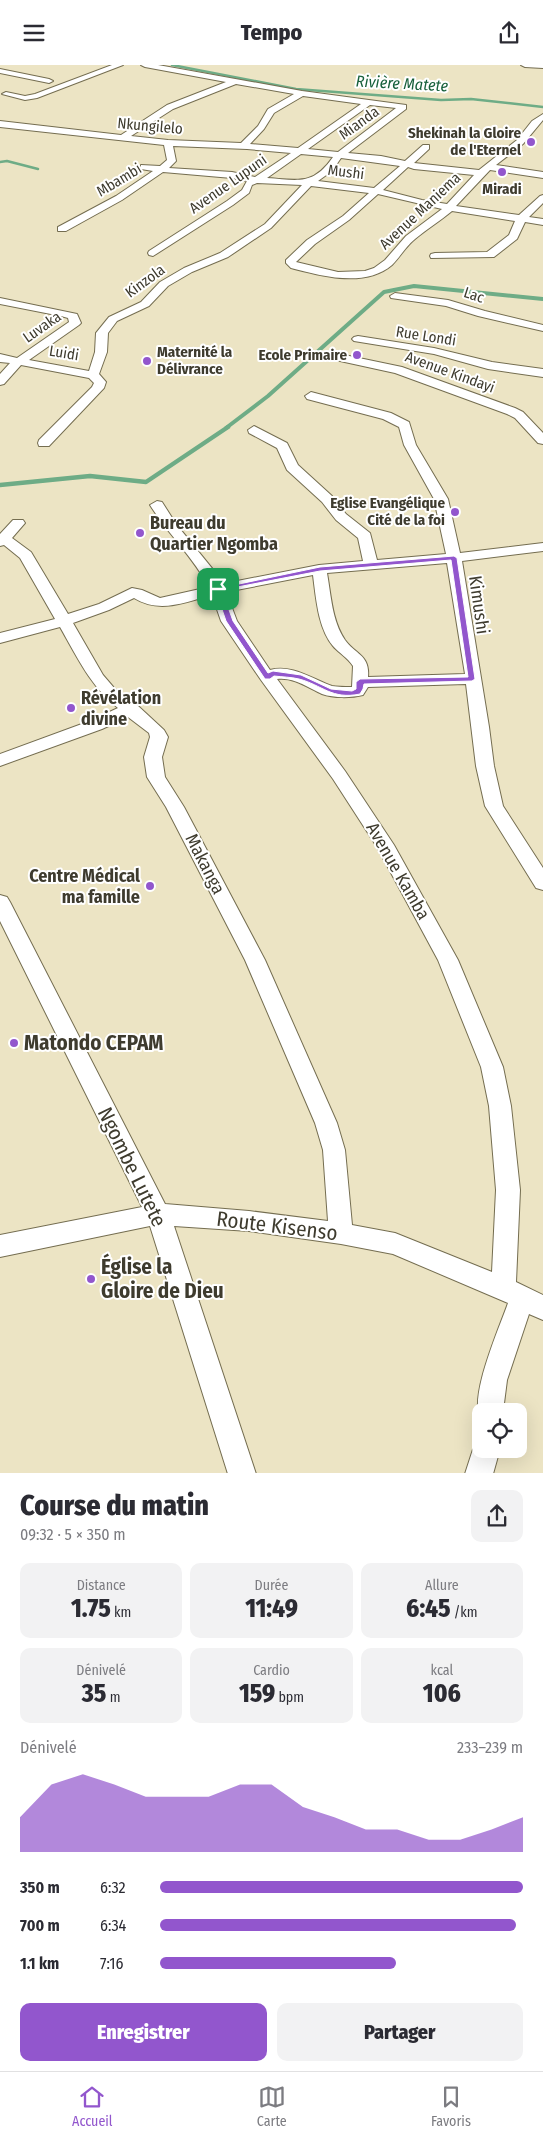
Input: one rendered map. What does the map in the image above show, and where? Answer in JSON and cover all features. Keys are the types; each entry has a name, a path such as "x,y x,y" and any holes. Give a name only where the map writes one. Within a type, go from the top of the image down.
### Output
{"street":[{"path":"3,94 31,98 77,79 104,72 119,65"},
{"name":"Mianda","path":"145,65 302,93 403,107 338,156"},
{"path":"526,65 543,66"},
{"path":"86,68 104,72"},
{"path":"0,71 52,79 3,94"},
{"path":"122,137 170,107 235,81"},
{"path":"244,146 261,127 271,111 302,93"},
{"name":"Avenue Lupuni","path":"152,253 230,203 246,191 248,184 367,103"},
{"name":"Avenue Maniema","path":"376,191 346,218 311,242 291,260 291,263 295,266 338,275 366,274 378,270 389,262 410,238 450,207 485,170 520,142 543,116"},
{"name":"Nkungilelo","path":"0,124 168,143 244,146 381,159 408,164 543,175"},
{"name":"Mbambi","path":"62,229 128,193 161,170 172,161 168,143"},
{"path":"376,191 426,147"},
{"name":"Kinzola","path":"44,443 98,388 100,382 93,375 101,352 102,333 113,319 145,304 164,284 188,270 224,255 268,227 309,183 329,169 338,156"},
{"name":"Mushi","path":"144,167 232,175 255,181 309,183 376,191 422,203 543,222"},
{"path":"435,257 490,255 516,235 516,228 521,219 543,199"},
{"name":"Lac","path":"395,296 448,303 482,314 543,328"},
{"name":"Luvaka","path":"0,301 73,316 75,323 18,363 0,381"},
{"name":"Rue Londi","path":"358,339 434,351 488,365"},
{"name":"Avenue Kindayi","path":"335,357 398,370 511,411 519,415 543,439"},
{"name":"Luidi","path":"0,358 18,363 93,375"},
{"name":"Avenue Kindayi","path":"488,365 543,373"},
{"name":"Kimushi","path":"311,396 386,416 405,425 410,445 441,499 454,558 481,727 485,766 494,806 543,883"},
{"path":"254,430 282,446 292,467 327,499 341,517 365,536 371,564"},
{"name":"Avenue Kamba","path":"157,505 170,526 210,575 218,589 229,621 267,677 339,775 385,845 448,960 492,1067 500,1106 508,1190 523,1298 494,1380 491,1403"},
{"path":"2,541 18,523"},
{"name":"Makanga","path":"2,541 26,555 96,677 109,693 156,730 159,737 153,757 156,777 175,807 255,961 326,1123 334,1150 341,1233"},
{"path":"0,638 42,628 63,619 104,607 132,593 137,593 160,603 218,589 320,569 454,558 543,547"},
{"path":"267,677 273,673 301,677 330,691 357,693 360,689 361,666 339,643 332,629 326,611 320,569"},
{"path":"360,682 472,679"},
{"path":"0,760 96,725 130,709"},
{"name":"Ngombe Lutete","path":"0,902 158,1214 242,1473"},
{"name":"Route Kisenso","path":"0,1246 158,1214 249,1221 341,1233 396,1244 523,1298"}],"waterway":[{"name":"Rivière Matete","path":"172,65 296,89 441,100 471,99 543,107"},
{"path":"0,162 7,161 38,169"},
{"path":"226,428 268,396 384,292 414,286 543,299"},
{"path":"0,485 90,476 146,482 228,427"}],"place":[{"name":"Shekinah la Gloire de l'Eternel","path":"531,142"},
{"name":"Miradi","path":"502,172"},
{"name":"Ecole Primaire","path":"357,355"},
{"name":"Maternité la Délivrance","path":"147,361"},
{"name":"Eglise Evangélique Cité de la foi","path":"455,512"},
{"name":"Bureau du Quartier Ngomba","path":"140,533"},
{"name":"Révélation divine","path":"71,708"},
{"name":"Centre Médical ma famille","path":"150,886"},
{"name":"Matondo CEPAM","path":"14,1043"},
{"name":"Église la Gloire de Dieu","path":"91,1279"}],"route":[{"path":"454,558 472,679 360,682 360,689 357,693 352,693 330,691 316,686 301,677 273,673 267,677 229,621 218,589 320,569 454,558"}]}
